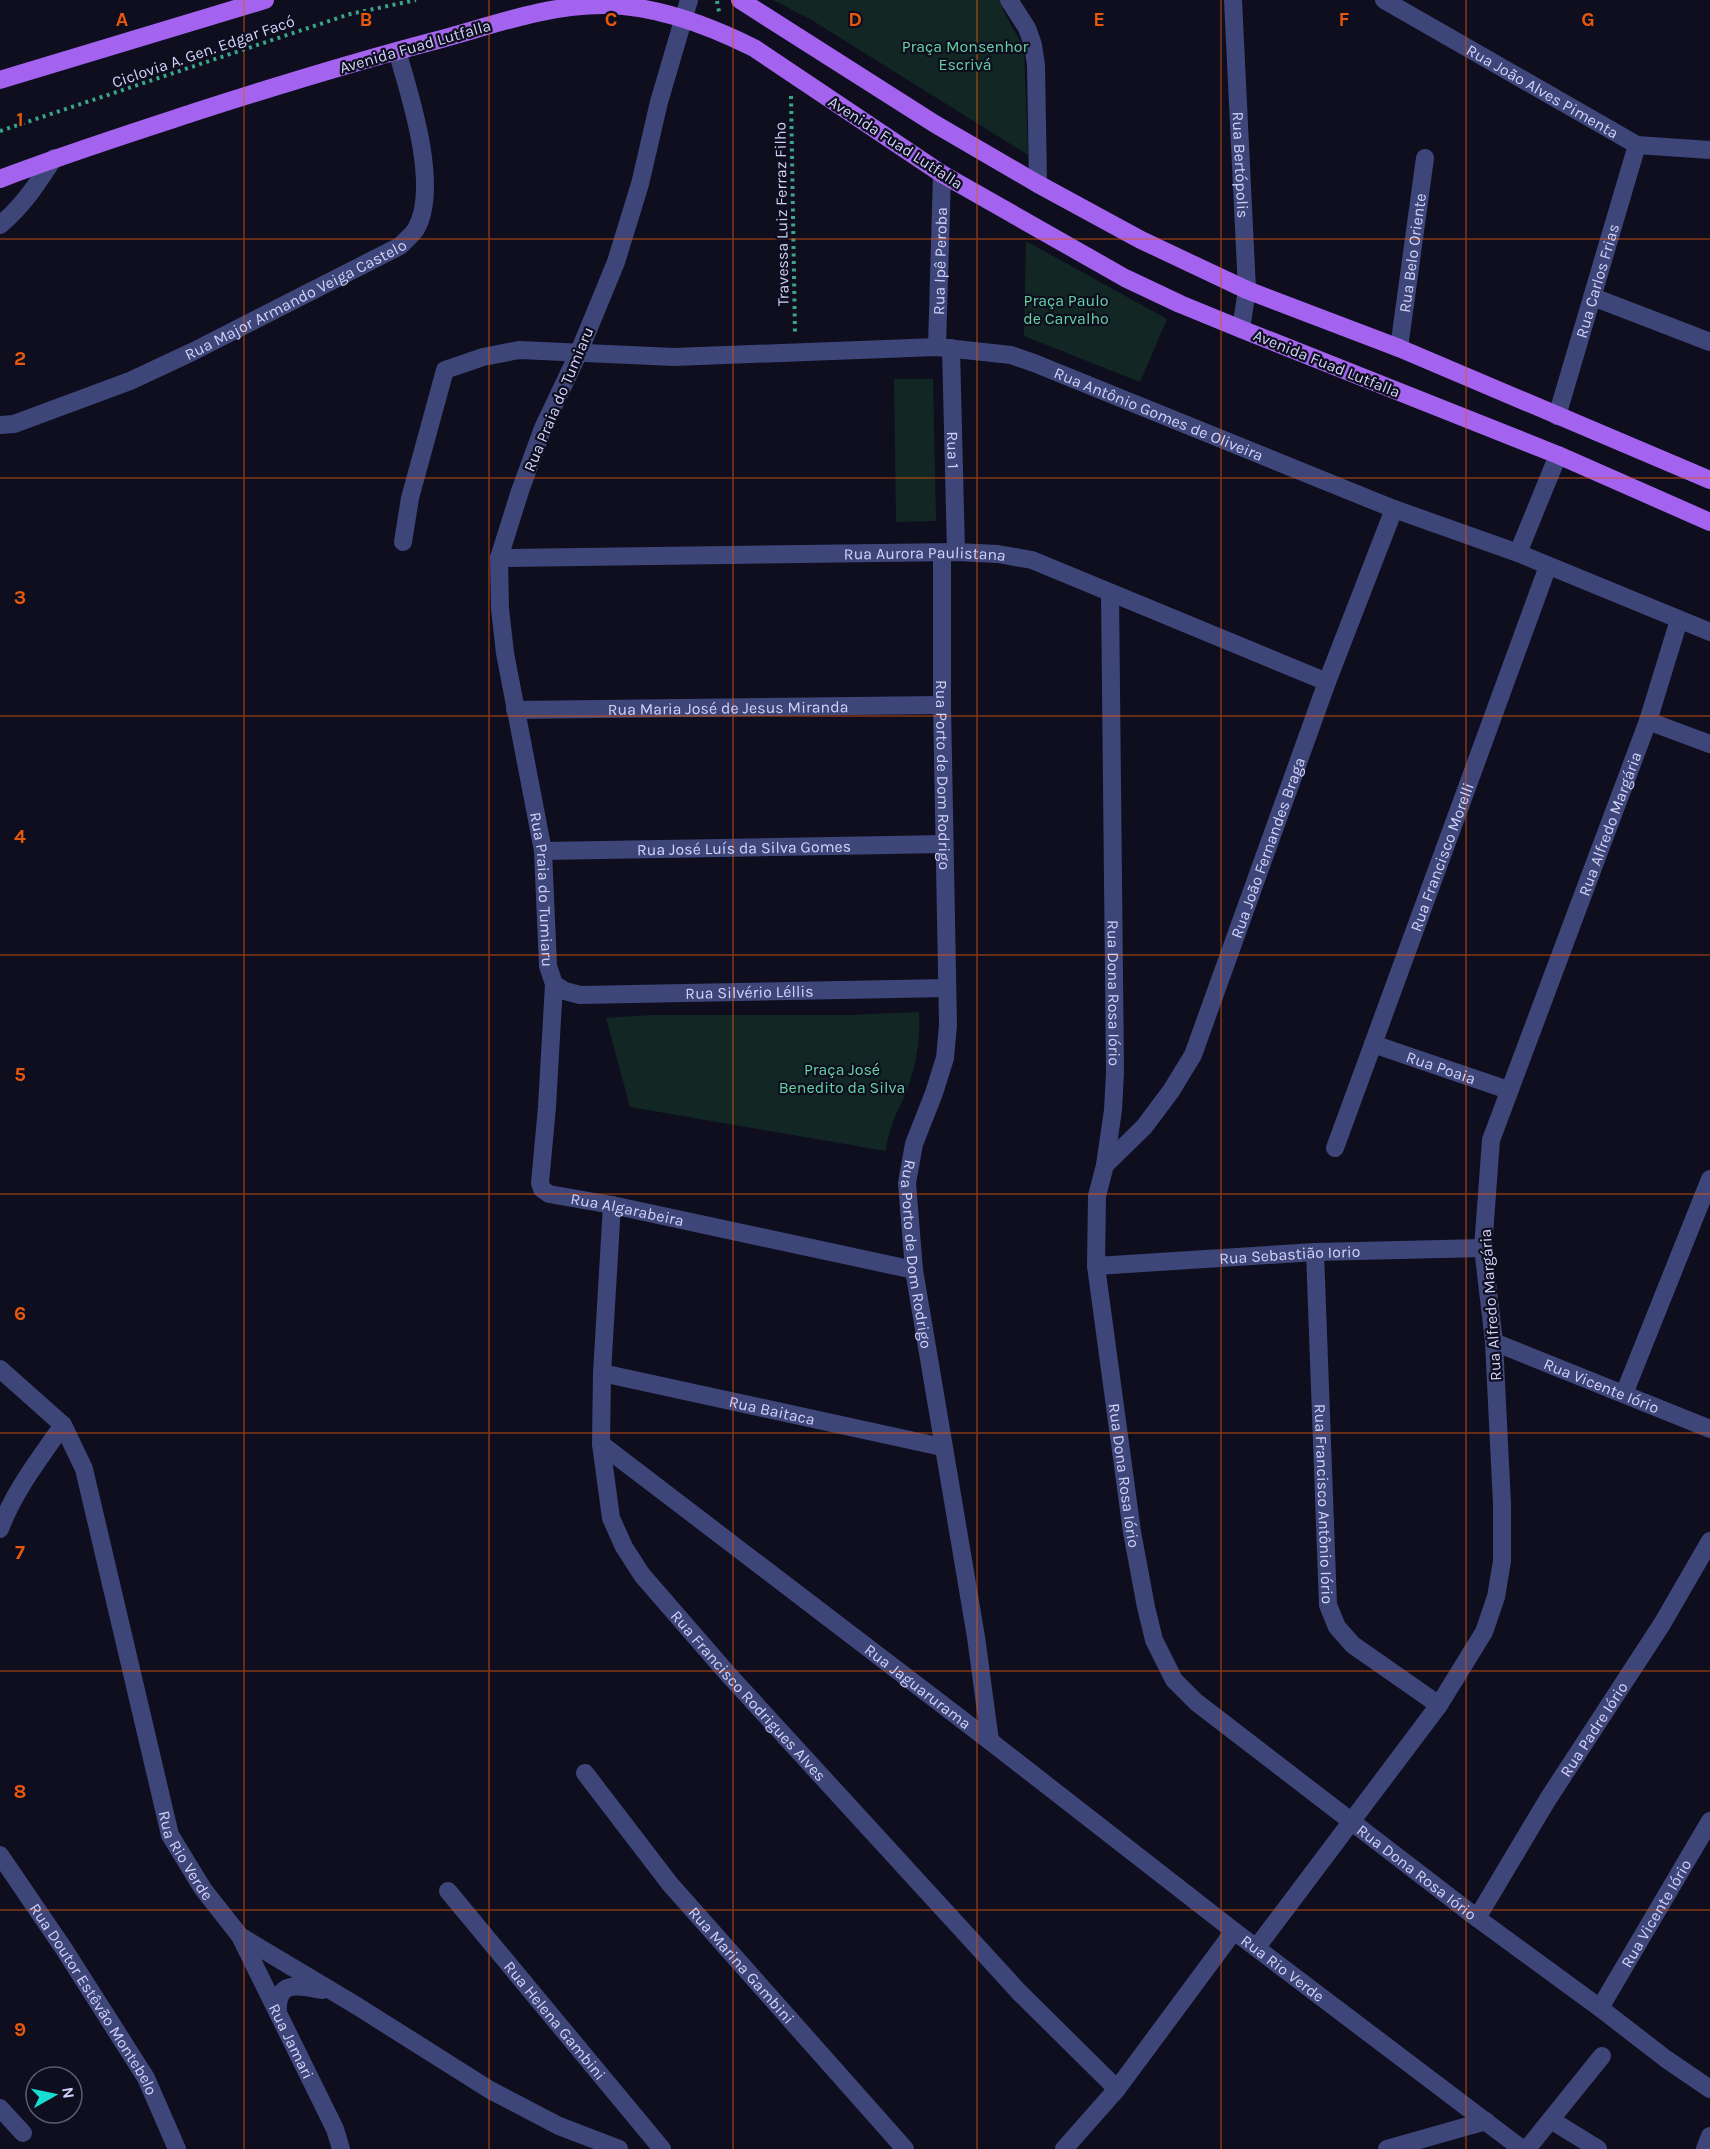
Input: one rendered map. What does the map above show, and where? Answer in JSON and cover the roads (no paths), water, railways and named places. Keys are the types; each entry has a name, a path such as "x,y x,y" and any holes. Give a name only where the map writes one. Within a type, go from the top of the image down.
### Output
{"main road":[{"path":"0,81 265,0"},
{"path":"740,0 916,112 1038,184 1141,240 1247,290 1399,348 1710,480"},
{"name":"Avenida Fuad Lutfalla","path":"0,179 54,158 318,73 515,18 567,6 608,5 642,8 683,18 733,37 754,48 942,174 1125,278 1241,329 1558,455 1710,522"}],"street":[{"name":"Rua Praia do Tumiaru","path":"555,984 547,957 543,851 505,653 500,609 499,558 543,428 579,352 616,262 640,184 659,102 689,0"},
{"path":"1009,0 1027,28 1033,45 1036,65 1038,184"},
{"name":"Rua Bertópolis","path":"1233,0 1247,290 1241,329"},
{"name":"Rua João Alves Pimenta","path":"1384,0 1637,145 1710,150"},
{"name":"Rua Major Armando Veiga Castelo","path":"0,425 14,424 130,381 400,246 416,229 424,204 424,168 417,126 397,51"},
{"name":"Rua Carlos Frias","path":"1557,416 1637,145"},
{"path":"0,225 14,214 29,196 54,158"},
{"name":"Rua Belo Oriente","path":"1399,348 1425,158"},
{"name":"Rua Ipê Peroba","path":"942,174 944,348"},
{"path":"1593,297 1710,342"},
{"name":"Rua Antônio Gomes de Oliveira","path":"403,542 410,498 446,370 483,357 519,350 674,357 944,348 1011,355 1034,363 1394,510 1518,553 1710,632"},
{"name":"Rua 1","path":"944,348 949,553"},
{"path":"1518,553 1558,455"},
{"name":"Rua João Fernandes Braga","path":"1105,1165 1144,1127 1171,1091 1193,1055 1327,682 1394,510"},
{"name":"Rua Porto de Dom Rodrigo","path":"949,553 942,705 948,1024 945,1058 914,1144 907,1183 914,1270 990,1741"},
{"name":"Rua Aurora Paulistana","path":"499,558 998,554 1032,560 1327,682"},
{"name":"Rua Francisco Morelli","path":"1335,1148 1548,566"},
{"name":"Rua Dona Rosa Iório","path":"1110,593 1115,1072 1113,1110 1105,1165 1096,1196 1096,1266 1132,1532 1154,1640 1174,1680 1196,1702 1477,1918 1665,2059 1710,2089"},
{"name":"Rua Alfredo Margária","path":"1257,1947 1438,1705 1484,1632 1496,1597 1502,1561 1501,1492 1494,1342 1483,1248 1491,1140 1648,720 1679,620"},
{"name":"Rua Maria José de Jesus Miranda","path":"515,710 942,705"},
{"path":"1648,720 1710,744"},
{"name":"Rua José Luís da Silva Gomes","path":"543,851 944,844"},
{"name":"Rua Silvério Léllis","path":"555,984 565,991 580,995 947,988"},
{"name":"Rua Algarabeira","path":"555,984 548,1107 540,1183 542,1189 549,1194 612,1205 914,1270"},
{"name":"Rua Poaia","path":"1373,1044 1508,1090"},
{"path":"1624,1394 1710,1179"},
{"name":"Rua Francisco Rodrigues Alves","path":"612,1205 602,1373 601,1444 611,1518 624,1547 642,1575 727,1673 1019,1992 1117,2089"},
{"name":"Rua Sebastião Iorio","path":"1096,1266 1315,1252 1483,1248"},
{"name":"Rua Francisco Antônio Iório","path":"1315,1252 1328,1605 1337,1627 1353,1645 1438,1705"},
{"name":"Rua Vicente Iório","path":"1494,1342 1710,1429"},
{"name":"Rua Rio Verde","path":"0,1369 63,1425 84,1469 171,1835 203,1889 240,1936 490,2090 559,2126 619,2149"},
{"name":"Rua Baitaca","path":"602,1373 942,1447"},
{"path":"0,1529 4,1517 33,1467 63,1425"},
{"name":"Rua Jaguarurama","path":"601,1444 990,1741 1234,1931"},
{"name":"Rua Padre Iório","path":"1477,1918 1548,1800 1662,1624 1710,1540"},
{"name":"Rua Marina Gambini","path":"585,1773 670,1884 906,2149"},
{"name":"Rua Vicente Iório","path":"1600,2008 1710,1821"},
{"name":"Rua Doutor Estêvão Montebelo","path":"0,1855 146,2078 177,2149"},
{"name":"Rua Helena Gambini","path":"448,1891 662,2149"},
{"name":"Rua Rio Verde","path":"1064,2149 1117,2089 1234,1931 1522,2149"},
{"name":"Rua Jamari","path":"240,1936 334,2129 341,2149"},
{"path":"278,2013 278,1995 282,1990 292,1986 333,1992"},
{"path":"1527,2149 1602,2056"},
{"path":"0,2108 23,2133"},
{"path":"1551,2120 1598,2149"},
{"path":"1387,2149 1486,2121"},
{"path":"1705,2149 1710,2136"}],"park label":[{"name":"Praça Monsenhor Escrivá","path":"965,55"},
{"name":"Praça Paulo de Carvalho","path":"1066,309"},
{"name":"Praça José Benedito da Silva","path":"842,1078"}]}
